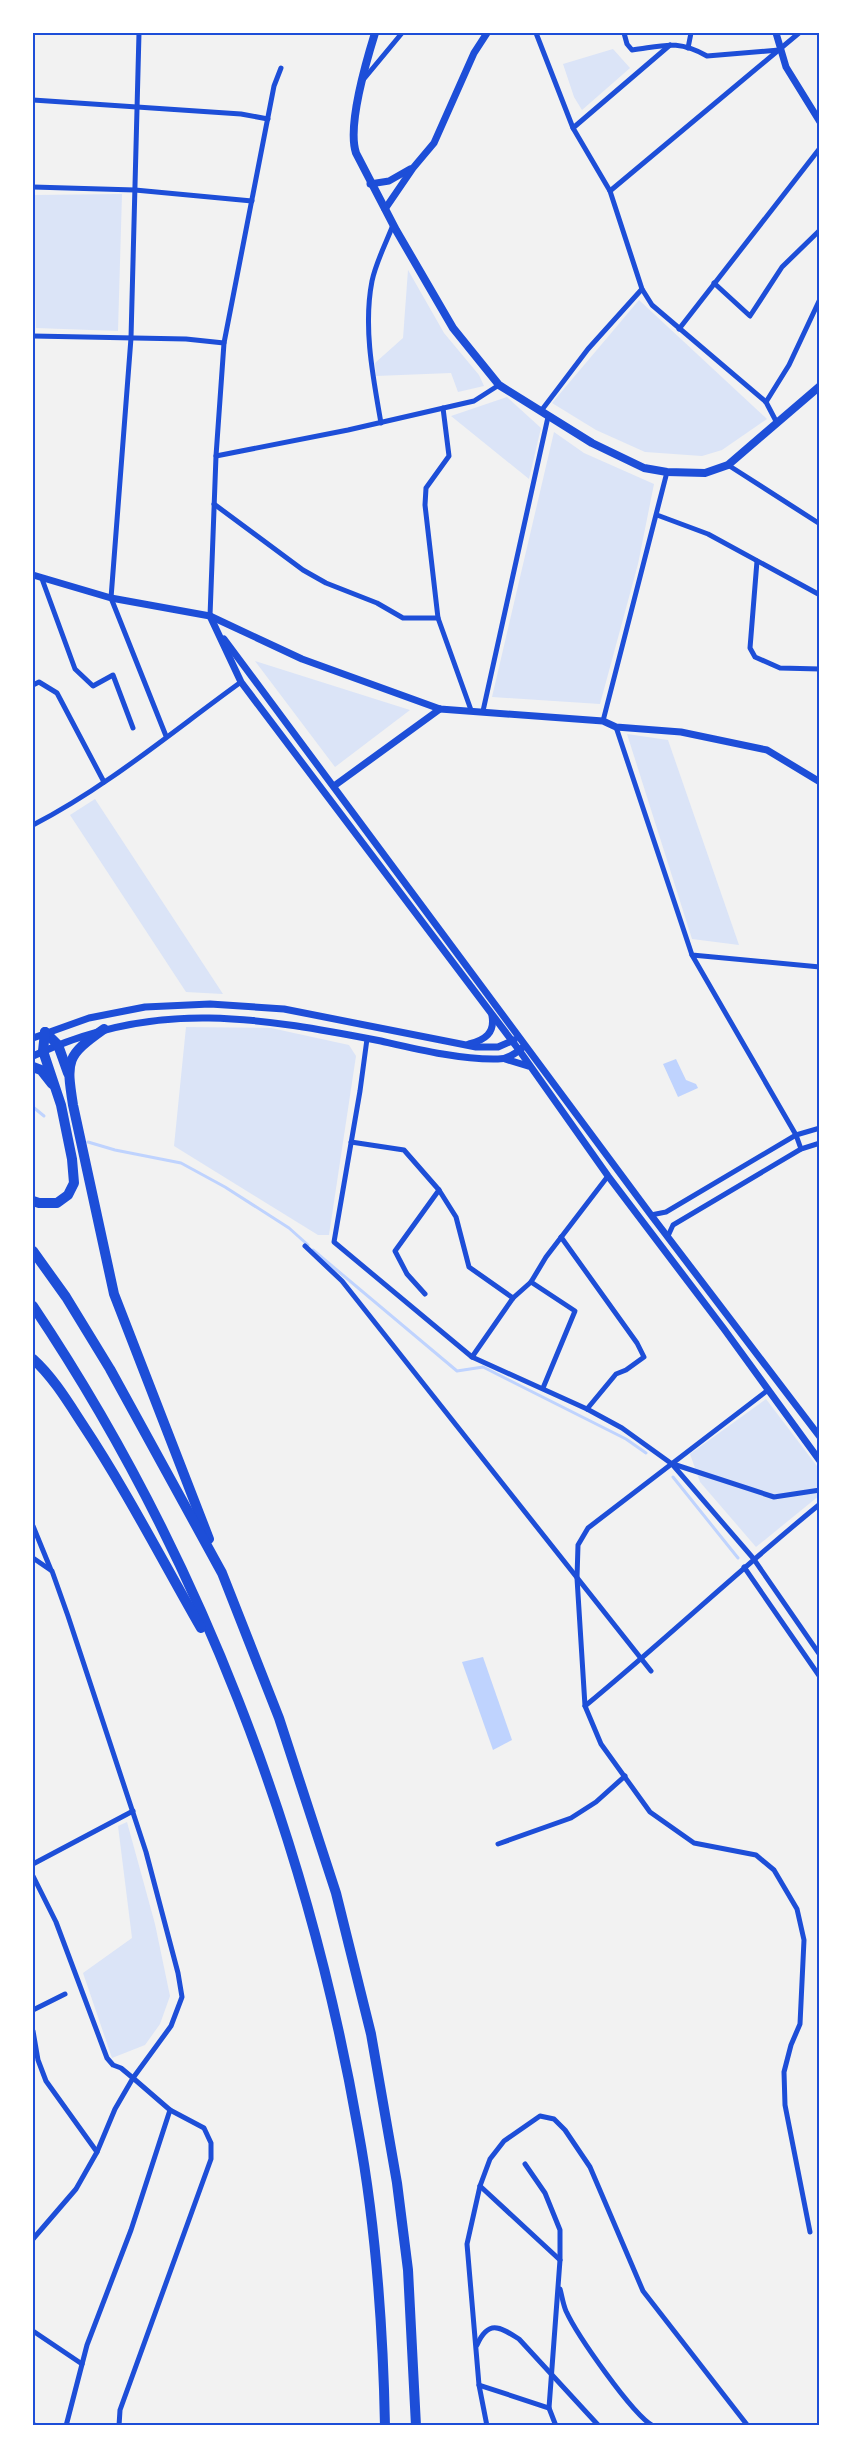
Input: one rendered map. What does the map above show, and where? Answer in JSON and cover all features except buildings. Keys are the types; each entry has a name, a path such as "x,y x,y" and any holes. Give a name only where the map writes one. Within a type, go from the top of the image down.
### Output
{"highway":[{"path":"68,1074 71,1057 79,1046 104,1029"},
{"path":"33,1201 57,1203 68,1195 74,1183 72,1159 55,1089 38,1054 45,1032 58,1045 68,1074 82,1151 114,1294 279,1718 329,1871 371,2034 397,2183 408,2270 416,2426"},
{"path":"33,1067 41,1070 55,1089"},
{"path":"33,1251 66,1297 110,1369 222,1573"},
{"path":"33,1306 76,1370 167,1537 232,1683 293,1856 339,2031 359,2130 383,2356 385,2426"},
{"path":"33,1359 41,1366 72,1408 108,1462 232,1683"}],"main road":[{"path":"375,33 362,81 352,141 370,183 453,328 500,385 592,443 644,468 667,472 705,473 728,465 820,386"}],"street":[{"path":"139,33 130,338 111,598 166,736"},
{"path":"362,81 402,33"},
{"path":"385,209 412,168 434,143 474,52 487,33"},
{"path":"536,33 573,128 610,191 642,289 652,305 766,402 777,423"},
{"path":"624,33 627,44 632,50 672,43 707,57 781,50"},
{"path":"688,48 691,33"},
{"path":"776,33 786,67 820,122"},
{"path":"610,191 799,33"},
{"path":"573,128 672,43"},
{"path":"281,68 274,86 224,343 216,456 210,616 241,682 519,1050 608,1176 820,1461"},
{"path":"33,100 241,114 268,119"},
{"path":"679,329 820,148"},
{"path":"370,183 389,181 412,168"},
{"path":"33,187 135,190 252,201"},
{"path":"381,423 370,348 369,300 372,278 393,225"},
{"path":"714,283 750,316 782,267 820,230"},
{"path":"483,711 544,414 588,349 642,289"},
{"path":"766,402 789,365 820,298"},
{"path":"33,336 186,339 224,343"},
{"path":"216,456 381,423 474,401 500,385"},
{"path":"443,408 449,456 426,488 425,505 438,618 471,710"},
{"path":"728,465 820,524"},
{"path":"603,721 667,472"},
{"path":"214,504 303,570 326,583 377,603 403,618 438,618"},
{"path":"657,515 708,534 820,595"},
{"path":"757,561 750,648 755,657 780,668 820,669"},
{"path":"33,575 111,598 210,616 302,659 440,709 603,721 616,727 681,732 767,750 820,782"},
{"path":"42,579 75,669 93,686 113,675 133,728"},
{"path":"210,616 234,654 526,1043 651,1215 820,1437"},
{"path":"33,685 39,682 57,693 104,782"},
{"path":"33,825 61,811 104,782 241,682"},
{"path":"334,786 440,709"},
{"path":"616,727 692,955 796,1135 801,1149"},
{"path":"692,955 820,967"},
{"path":"33,1038 89,1018 145,1007 210,1004 284,1009 466,1045 498,1047 513,1042 518,1033"},
{"path":"466,1045 479,1042 491,1032 492,1016"},
{"path":"38,1054 104,1029 134,1023 207,1018 269,1021 433,1052 515,1061 531,1068"},
{"path":"367,1039 334,1242 472,1357 587,1409 622,1428 672,1464 753,1558 820,1655"},
{"path":"500,1059 519,1050 526,1043"},
{"path":"651,1215 666,1212 796,1135 820,1128"},
{"path":"351,1142 404,1150 439,1190 456,1217 469,1267 513,1298"},
{"path":"668,1236 673,1225 801,1149 820,1143"},
{"path":"472,1357 513,1298 531,1282 561,1237 608,1176"},
{"path":"425,1294 407,1274 395,1251 439,1190"},
{"path":"561,1237 637,1343 644,1357 626,1370 615,1374 587,1409"},
{"path":"305,1246 342,1281 651,1671"},
{"path":"531,1282 575,1311 543,1388"},
{"path":"768,1390 588,1528 578,1545 577,1578 585,1706 601,1744 650,1812 693,1843 756,1856 774,1870 797,1909 804,1940 801,2013 800,2024 791,2045 784,2072 785,2105 810,2232"},
{"path":"672,1464 774,1497 820,1490"},
{"path":"585,1706 642,1660 753,1558 820,1504"},
{"path":"33,1526 52,1571 133,1811 178,1973 182,1997 171,2026 133,2078 76,2189 33,2239"},
{"path":"33,1558 52,1571"},
{"path":"744,1567 820,1677"},
{"path":"498,1844 571,1818 596,1802 625,1776"},
{"path":"33,1864 133,1811"},
{"path":"33,1876 56,1922 107,2058 170,2110 204,2128 211,2143 211,2159 120,2410 119,2426"},
{"path":"33,2010 65,1994"},
{"path":"33,2031 38,2060 46,2081 97,2152"},
{"path":"66,2426 87,2345 131,2230 170,2110"},
{"path":"487,2426 479,2385 467,2244 480,2186 490,2159 504,2141 540,2116 554,2119 565,2130 590,2167 643,2291 748,2426"},
{"path":"525,2164 545,2193 560,2229 559,2284 549,2408 556,2426"},
{"path":"480,2186 560,2260"},
{"path":"559,2284 566,2310 577,2330 630,2405 643,2420 653,2426"},
{"path":"476,2347 484,2331 494,2327 501,2328 519,2339 599,2426"},
{"path":"33,2331 82,2364"},
{"path":"479,2385 549,2408"}],"shaded area":[{"path":"613,49 630,68 582,110 574,97 563,64"},
{"path":"122,194 118,331 36,328 33,195"},
{"path":"408,270 444,333 479,375 484,386 458,392 451,373 376,376 375,363 403,338"},
{"path":"639,300 767,419 722,450 702,456 645,452 596,430 552,403"},
{"path":"507,397 541,428 529,479 451,416"},
{"path":"554,432 584,453 654,484 638,564 600,704 492,697"},
{"path":"255,661 410,710 335,767"},
{"path":"627,734 668,740 739,945 692,939"},
{"path":"95,799 223,994 186,992 70,815"},
{"path":"186,1027 271,1028 349,1045 356,1056 329,1235 318,1235 174,1146"},
{"path":"766,1399 820,1470 820,1495 756,1547 700,1482 690,1454"},
{"path":"127,1822 155,1924 170,1996 160,2024 145,2045 112,2058 83,1973 132,1938 118,1826"}],"water":[{"path":"676,1059 686,1080 696,1084 698,1088 678,1097 663,1064"},
{"path":"483,1657 512,1740 493,1750 462,1662"}],"waterway":[{"path":"33,1107 44,1116"},
{"path":"88,1142 115,1150 181,1163 225,1187 289,1228 308,1245"},
{"path":"313,1250 457,1371 483,1367 626,1439 646,1453"},
{"path":"673,1477 738,1558"}]}
